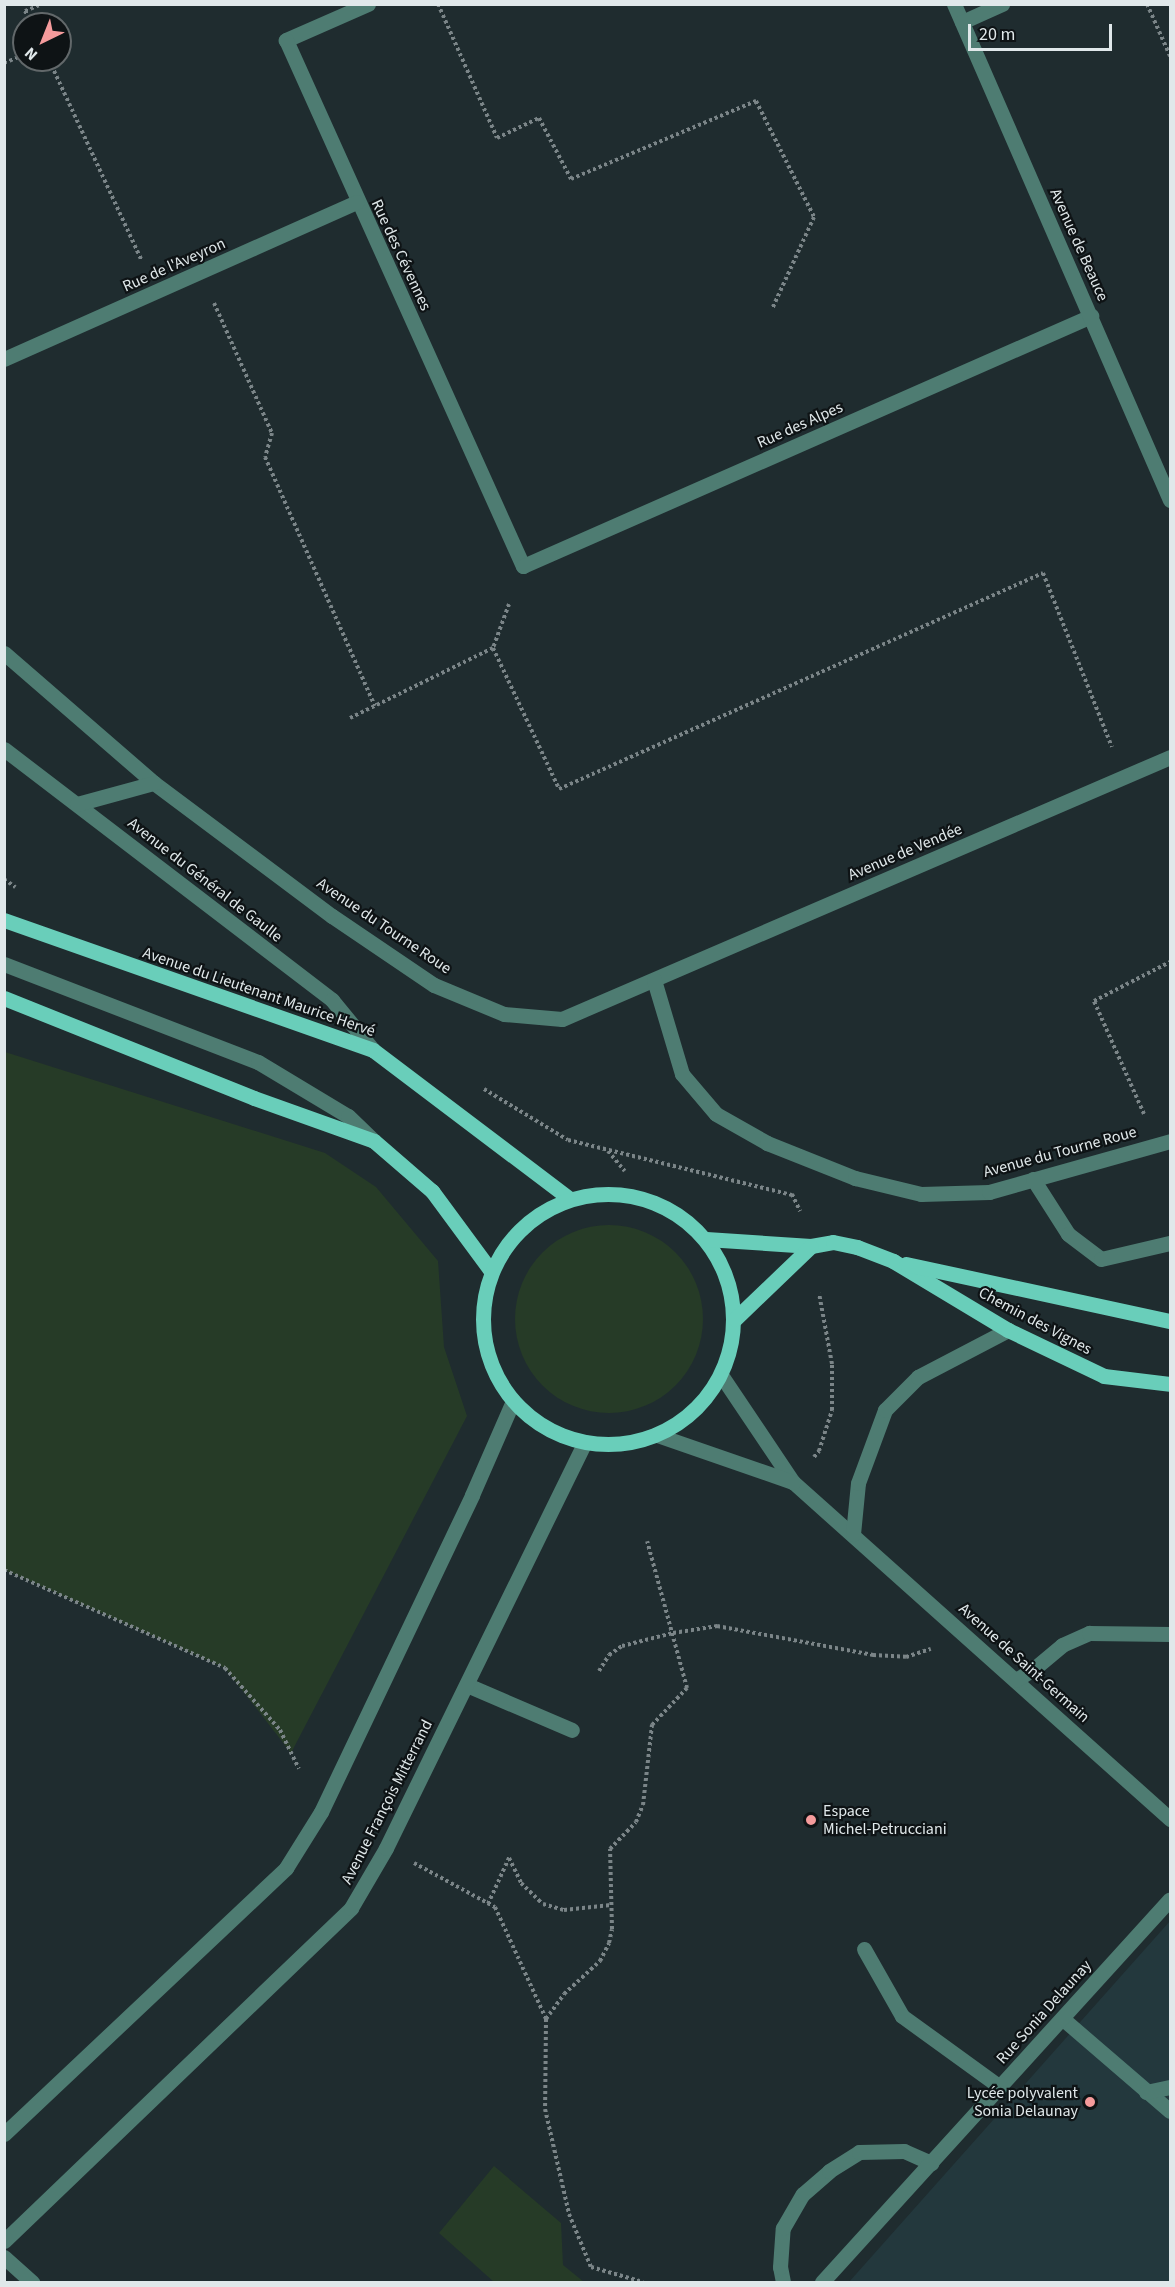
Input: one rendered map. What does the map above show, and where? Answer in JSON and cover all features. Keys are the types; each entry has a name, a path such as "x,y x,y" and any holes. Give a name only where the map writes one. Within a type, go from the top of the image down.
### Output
{"main road":[{"name":"Avenue du Lieutenant Maurice Hervé","path":"4,920 373,1050 568,1198"},
{"path":"4,998 254,1098 374,1141 432,1191 491,1271"},
{"path":"606,1192 644,1197 678,1214 706,1239 725,1272 731,1291 735,1319 731,1348 721,1375 697,1407 683,1421 657,1435 621,1444 585,1442 550,1430 533,1420 513,1401 494,1372 484,1339 482,1305 491,1271 509,1240 536,1215 568,1198 606,1192"},
{"name":"Chemin des Vignes","path":"706,1239 810,1246 833,1242 857,1247 893,1261 1170,1320"},
{"path":"735,1319 810,1246"},
{"name":"Chemin des Vignes","path":"893,1261 1008,1330 1104,1376 1170,1384"}],"street":[{"name":"Rue des Cévennes","path":"368,4 286,40 357,202 523,566"},
{"name":"Avenue de Beauce","path":"954,4 1170,500"},
{"path":"962,22 1002,4"},
{"name":"Rue de l'Aveyron","path":"4,358 357,202"},
{"name":"Rue des Alpes","path":"523,566 1091,316"},
{"name":"Avenue du Tourne Roue","path":"4,653 154,783 332,916 434,985 504,1014 562,1019 654,980 682,1074 716,1114 767,1143 855,1178 921,1194 989,1192 1170,1141"},
{"name":"Avenue du Général de Gaulle","path":"4,749 332,1000 373,1050"},
{"name":"Avenue de Vendée","path":"654,980 1170,758"},
{"path":"77,804 154,783"},
{"path":"4,964 258,1062 348,1116 374,1141"},
{"path":"1034,1179 1068,1234 1101,1259 1170,1243"},
{"path":"853,1534 858,1483 885,1410 918,1377 1008,1330"},
{"name":"Avenue de Saint-Germain","path":"721,1375 793,1482 1170,1819"},
{"path":"4,2134 286,1868 326,1801 472,1495 513,1401"},
{"name":"Avenue de Saint-Germain","path":"657,1435 793,1482"},
{"name":"Avenue François Mitterrand","path":"4,2241 351,1908 380,1860 585,1442"},
{"path":"1016,1680 1062,1645 1089,1633 1170,1634"},
{"path":"467,1685 572,1730"},
{"name":"Rue Sonia Delaunay","path":"822,2283 1170,1899"},
{"path":"864,1949 902,2016 1000,2087"},
{"path":"1063,2019 1170,2111"},
{"path":"1146,2092 1170,2087"},
{"path":"783,2283 780,2267 783,2228 803,2194 829,2171 859,2152 903,2151 932,2163"},
{"path":"4,2257 32,2283"}],"path":[{"path":"26,12 42,4"},
{"path":"438,4 497,138 538,118 571,179 756,101 814,217 772,309"},
{"path":"1147,4 1170,56"},
{"path":"55,72 146,270"},
{"path":"209,292 272,434 265,457 375,706"},
{"path":"509,603 494,648 559,789 1043,573 1114,754"},
{"path":"350,718 494,648"},
{"path":"1145,1116 1094,1001 1170,962"},
{"path":"608,1149 625,1171"},
{"path":"810,1462 819,1451 832,1410 832,1364 819,1293"},
{"path":"546,2019 564,1994 600,1961 609,1943 612,1929 610,1849 636,1822 643,1805 652,1725 687,1688 647,1541"},
{"path":"4,1570 225,1668 280,1730 299,1769"},
{"path":"599,1671 609,1654 622,1646 672,1633 717,1626 873,1655 906,1657 936,1648"},
{"path":"489,1904 509,1858 521,1883 543,1904 564,1910 611,1905"},
{"path":"408,1860 495,1907 546,2019 545,2109 569,2214 591,2267 644,2283"}],"shaded area":[{"name":"Lycée polyvalent Sonia Delaunay","path":"1170,1921 1170,2282 849,2282"}],"green space":[{"path":"5,1052 325,1153 376,1187 438,1261 444,1347 467,1416 291,1753 225,1668 5,1570"},
{"path":"609,1225 645,1232 669,1246 682,1259 696,1283 703,1319 696,1355 682,1379 669,1392 645,1406 609,1413 573,1406 549,1392 536,1379 522,1355 515,1319 522,1283 536,1259 549,1246 573,1232"},
{"path":"494,2166 561,2223 563,2265 584,2282 494,2282 439,2233"}],"place":[{"name":"Espace Michel-Petrucciani","path":"811,1820"},
{"name":"Lycée polyvalent Sonia Delaunay","path":"1090,2102"}]}
